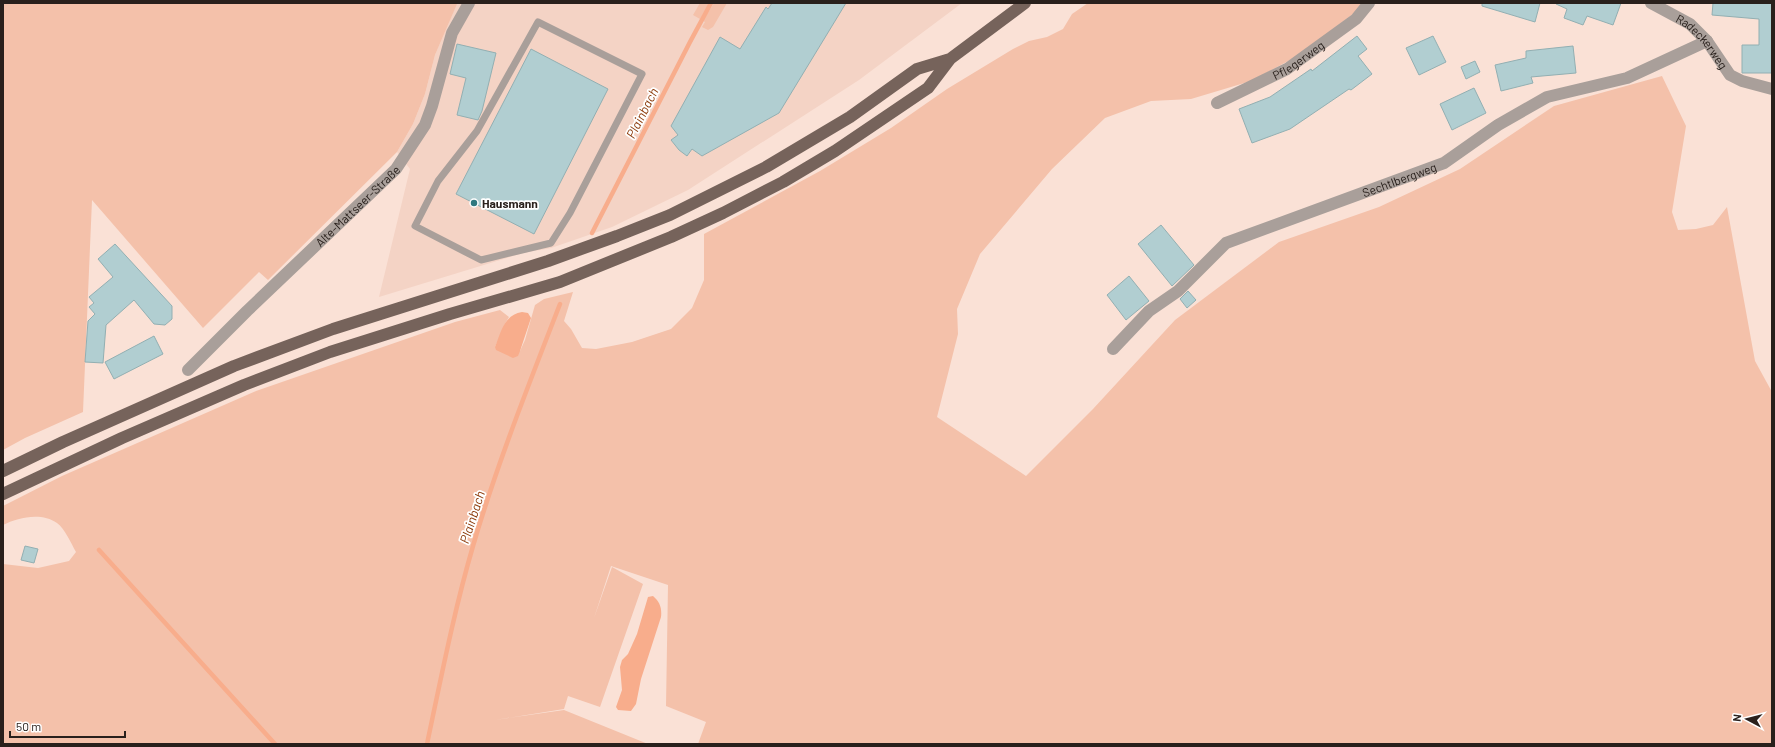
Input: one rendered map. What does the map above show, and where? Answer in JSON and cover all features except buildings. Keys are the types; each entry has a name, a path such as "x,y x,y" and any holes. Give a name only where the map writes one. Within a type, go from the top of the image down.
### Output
{"main road":[{"path":"3,494 122,438 244,385 330,352 450,314 560,282 671,237 723,213 783,182 835,151 928,88 950,59 1025,3"},
{"path":"3,471 138,408 241,363 333,329 548,260 670,215 772,163 850,117 917,69 950,59"}],"street":[{"name":"Alte-Mattseer-Straße","path":"188,370 247,311 396,169 425,124 432,106 452,33 468,3"},
{"name":"Pflegerweg","path":"1217,103 1287,69 1356,18 1370,3"},
{"name":"Radeckerweg","path":"1651,3 1690,24 1707,41 1730,75 1742,81 1772,89"},
{"name":"Sechtlbergweg","path":"1113,349 1149,311 1178,292 1226,243 1444,163 1498,125 1547,97 1627,78 1707,41"}],"lane":[{"path":"538,22 642,74 570,214 551,243 481,260 415,226 438,181 477,131 538,22"}],"shaded area":[{"path":"3,3 457,4 435,55 425,94 413,124 397,152 268,280 259,272 203,328 92,200 83,412 25,438 3,450"},
{"path":"457,3 962,3 859,80 688,190 612,227 551,248 523,253 379,297 410,169 397,152 413,124 425,94 435,55"},
{"path":"700,3 709,3 700,19 693,15"},
{"path":"714,3 727,3 713,27 708,30 702,27 705,22 703,21"},
{"path":"1088,3 1364,3 1358,10 1303,53 1251,81 1191,99 1151,101 1105,118 1052,169 980,254 957,309 958,334 937,417 1026,476 1093,409 1175,320 1279,242 1379,207 1460,169 1554,106 1662,76 1686,126 1672,212 1678,230 1696,229 1713,225 1727,207 1755,361 1772,392 1772,744 698,744 706,722 666,706 668,585 611,566 594,618 612,567 643,584 600,707 568,696 564,709 495,720 564,710 648,744 427,744 427,737 425,744 3,744 3,564 38,568 69,561 76,552 63,529 51,520 30,517 3,525 3,506 62,476 256,391 455,322 500,310 509,317 495,347 520,351 525,340 535,305 544,299 573,292 564,321 571,329 582,348 596,349 632,342 671,329 692,308 704,280 704,234 820,171 891,128 947,89 1013,49 1029,41 1047,37 1063,29 1072,14"},
{"path":"522,312 528,313 531,318 518,356 513,358 496,350 495,347 501,330 507,320"},
{"path":"653,596 660,605 661,617 641,679 636,704 631,711 618,710 616,707 622,690 620,667 622,660 628,654 637,634 648,597"}],"waterway":[{"name":"Plainbach","path":"592,233 711,3"},
{"name":"Plainbach","path":"427,744 466,570 482,515 525,394 560,304"},
{"path":"99,550 275,744"}],"place":[{"name":"Hausmann","path":"474,203"}]}
